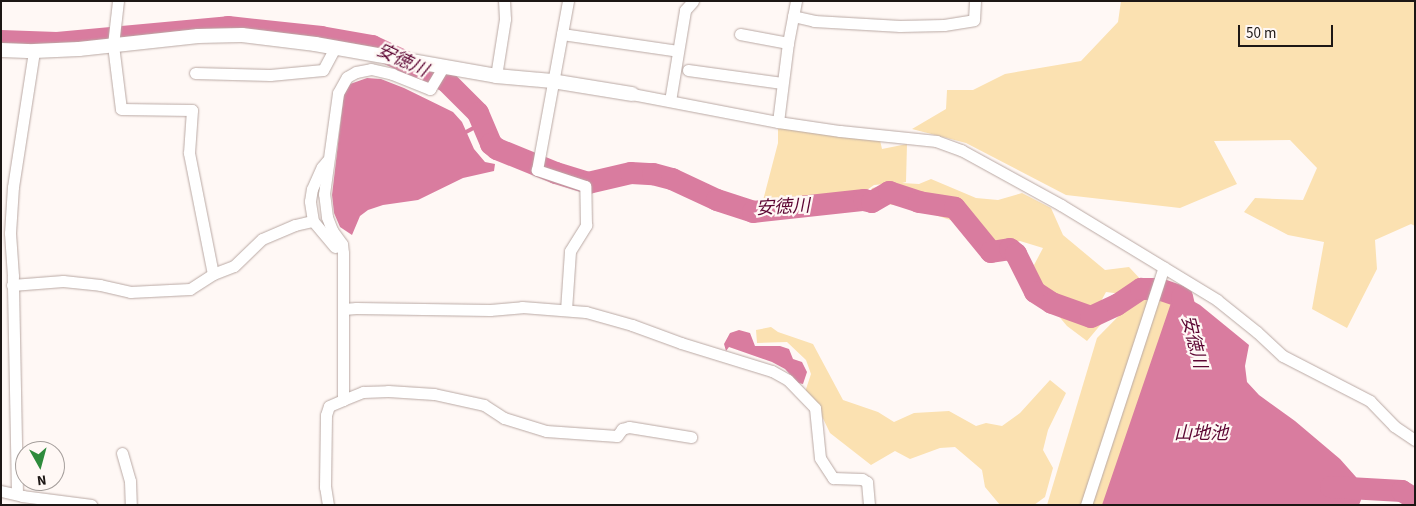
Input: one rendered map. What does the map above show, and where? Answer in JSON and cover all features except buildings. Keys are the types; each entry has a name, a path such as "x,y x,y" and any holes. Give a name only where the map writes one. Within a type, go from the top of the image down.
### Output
{"street":[{"path":"118,1 113,45 121,109 192,110 189,153 213,274"},
{"path":"496,76 505,19 504,1"},
{"path":"566,310 570,251 586,225 585,186 537,170 568,1"},
{"path":"670,101 685,10 693,1"},
{"path":"778,122 788,43 796,1"},
{"path":"793,16 814,22 944,25 974,20 975,1"},
{"path":"562,34 678,52"},
{"path":"740,34 788,43"},
{"path":"1,50 34,51 198,36 242,35 335,47 496,76 552,81 778,122 840,131 936,141 1002,171 1217,300 1283,356 1370,401 1394,426 1415,440"},
{"path":"195,73 270,75 323,70 335,47"},
{"path":"20,498 6,308 12,285 10,233 13,187 34,51"},
{"path":"343,400 343,253 342,244 332,230 327,217 324,194 328,160 332,148 338,93 347,77 356,72 371,69 392,74 430,89 443,66"},
{"path":"688,70 782,84"},
{"path":"328,160 322,167 312,189 310,201 313,221 343,253"},
{"path":"12,285 63,281 100,285 130,292 177,291 190,288 213,274 234,266 262,240 295,225 313,221"},
{"path":"1086,505 1164,267"},
{"path":"344,309 490,310 522,307 586,312 632,324 681,343 772,371 788,380 814,408 820,458 833,478 862,479 867,482 869,505"},
{"path":"328,505 325,487 326,415 329,406 363,392 388,391 434,394 484,405 504,418 546,431 617,436 622,429 629,426 691,437"},
{"path":"122,452 130,481 131,505"},
{"path":"1,491 20,498 91,505"}],"shaded area":[{"path":"1121,1 1415,1 1415,226 1411,224 1375,240 1377,269 1347,328 1312,309 1324,242 1288,235 1244,212 1255,198 1303,200 1317,168 1290,140 1214,141 1237,184 1180,208 1066,195 966,143 912,129 946,109 947,90 973,90 1005,74 1081,61 1118,22"},
{"path":"778,128 880,140 882,149 907,144 906,182 902,183 919,184 931,179 976,198 998,200 1022,193 1051,208 1063,235 1105,270 1129,267 1144,283 1122,294 1106,292 1100,303 1107,317 1087,341 1067,326 1041,295 1034,265 1043,248 1020,241 985,251 956,222 915,208 887,204 869,197 872,188 896,183 874,185 864,192 862,198 761,208 778,143"},
{"path":"1151,283 1179,293 1104,505 1047,505 1097,338"},
{"path":"771,327 778,332 813,344 843,400 878,412 894,422 914,413 949,411 976,426 986,423 1002,426 1020,413 1050,380 1066,393 1048,430 1043,450 1053,468 1045,497 1034,505 1000,505 985,487 982,470 955,447 940,448 910,459 895,451 871,465 830,433 816,404 805,392 811,374 806,360 787,342 757,343 756,330"}],"water":[{"path":"367,78 381,79 404,88 453,112 462,122 474,149 485,162 495,164 494,171 463,178 418,200 383,205 368,210 360,216 352,235 340,227 334,213 332,195 344,92 350,84"},
{"name":"山地池","path":"1179,293 1200,305 1249,345 1245,366 1247,382 1259,395 1295,421 1340,459 1356,477 1361,486 1359,505 1102,505 1172,300"},
{"path":"739,330 750,333 755,346 780,346 789,349 793,359 802,362 807,372 803,384 798,383 785,369 772,362 729,347 726,351 724,344 730,333"}],"waterway":[{"name":"安徳川","path":"1,41 57,43 228,27 321,37 372,46 446,81 478,113 491,144 497,149 556,173 588,183 631,173 653,174 672,179 717,200 753,212 864,200 872,202 889,192 919,202 955,208 991,252 1010,249 1016,254 1035,292 1052,303 1091,317 1117,305 1141,289 1159,289 1182,297 1188,323"},
{"path":"466,132 483,123"},
{"name":"安徳川","path":"1331,487 1402,491 1415,499"}]}
